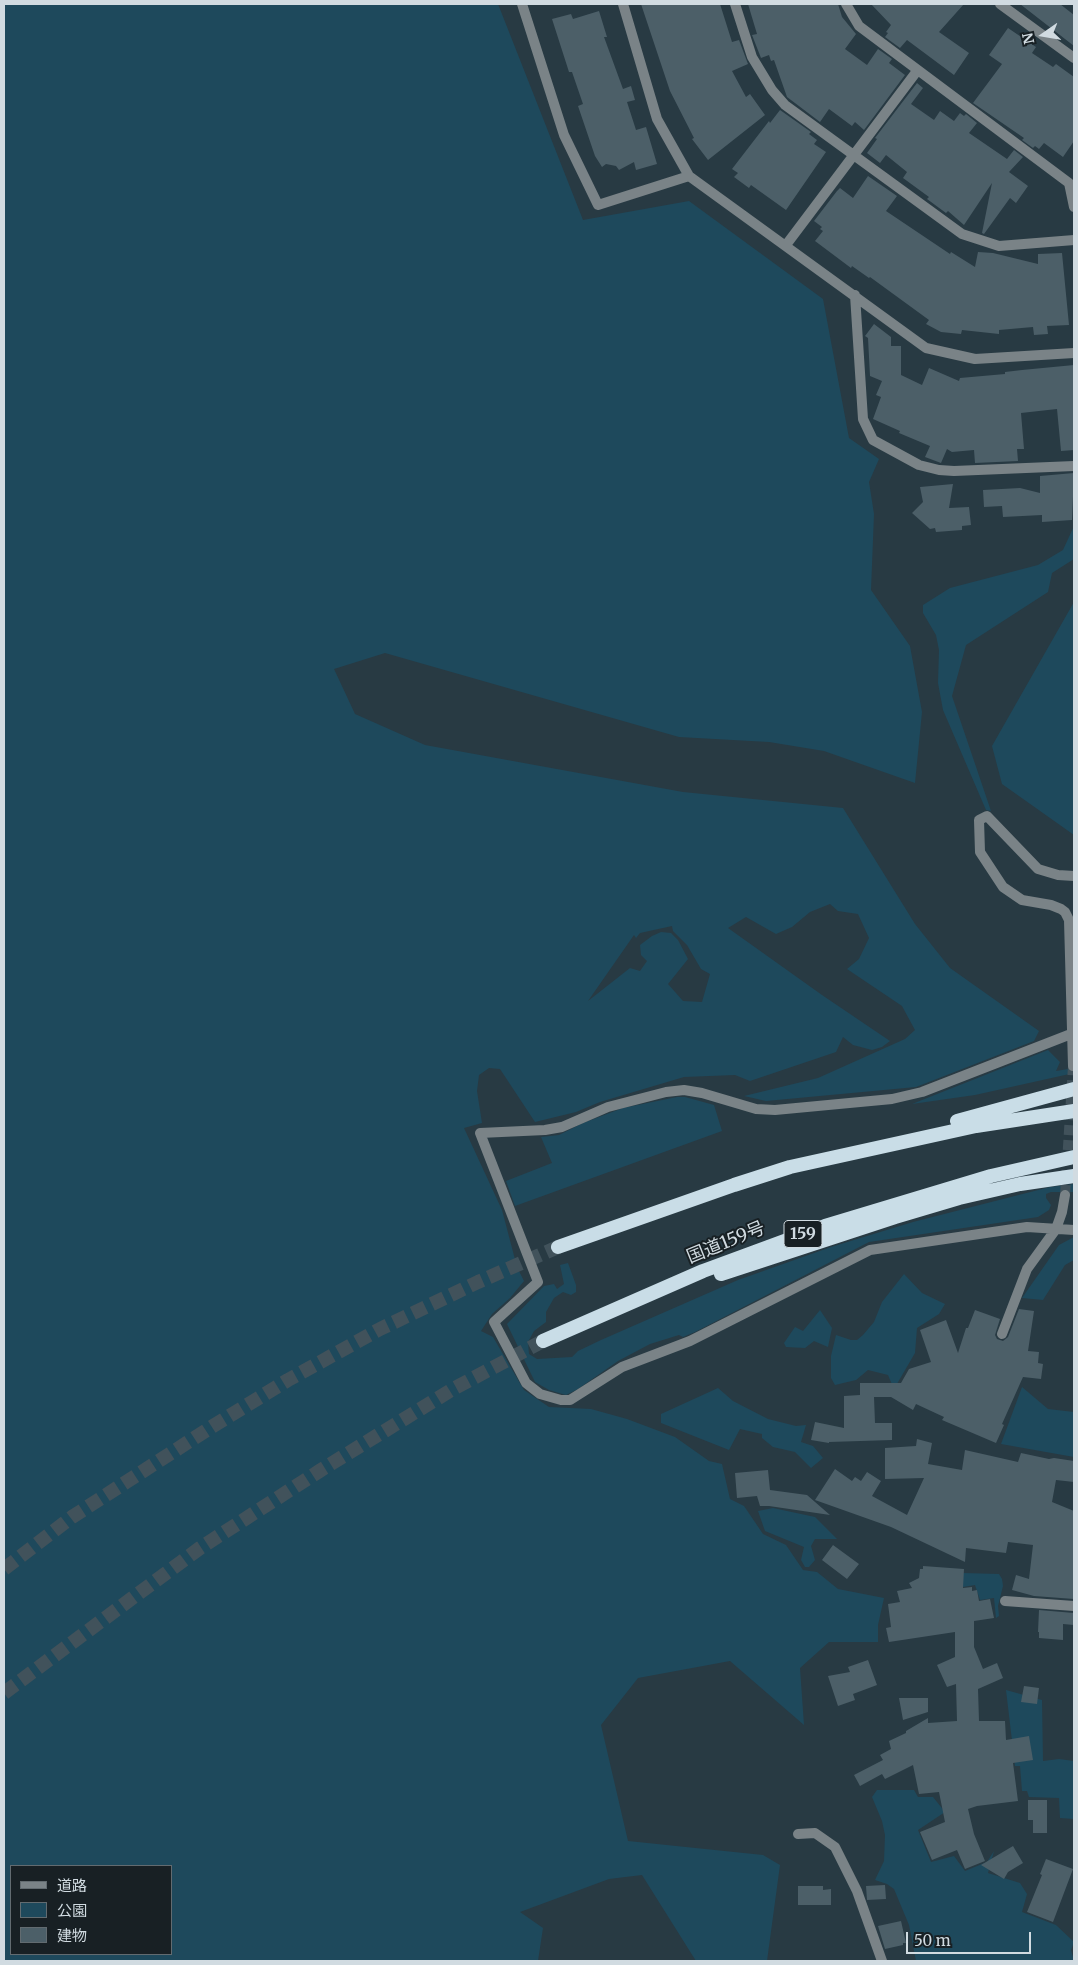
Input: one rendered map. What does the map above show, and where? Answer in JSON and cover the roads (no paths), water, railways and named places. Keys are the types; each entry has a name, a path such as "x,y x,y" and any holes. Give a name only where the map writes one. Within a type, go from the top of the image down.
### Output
{"highway":[{"path":"558,1247 734,1184 1074,1089"},
{"path":"790,1167 976,1126 1074,1112"},
{"name":"国道159号","path":"543,1341 704,1271 825,1226 991,1176 1074,1157"},
{"name":"159","path":"602,1315 767,1258 895,1217 1020,1184 1074,1176"}],"street":[{"path":"522,4 564,135 598,205 689,176"},
{"path":"623,4 657,119 689,176 926,348 975,359 1074,353"},
{"path":"735,4 752,57 772,90 785,105 962,234 999,246 1074,240"},
{"path":"846,4 859,26 917,71 1072,180 1074,207"},
{"path":"1000,4 1074,58"},
{"path":"786,245 917,71"},
{"path":"855,295 863,418 873,440 919,465 939,470 1035,469 1074,466"},
{"path":"1073,1066 1069,920 1061,909 1052,905 1022,900 1003,887 980,852 979,820 987,816 1038,869 1058,875 1074,876"},
{"path":"1071,1034 922,1092 892,1099 756,1109 702,1093 684,1090 666,1092 608,1107 562,1127 545,1130 480,1133 538,1282 494,1322 526,1383 532,1390 561,1400 570,1400 622,1367 690,1341 870,1250 1027,1226 1074,1230"},
{"path":"1002,1334 1028,1269 1056,1229 1065,1195"},
{"path":"1005,1601 1074,1606"},
{"path":"798,1834 815,1833 835,1847 857,1892 882,1961"}],"tunnel":[{"path":"1065,1195 1073,1066"},
{"path":"4,1569 72,1517 288,1380 380,1329 478,1282 558,1247"},
{"path":"4,1693 200,1548 321,1470 453,1389 543,1341"}]}
